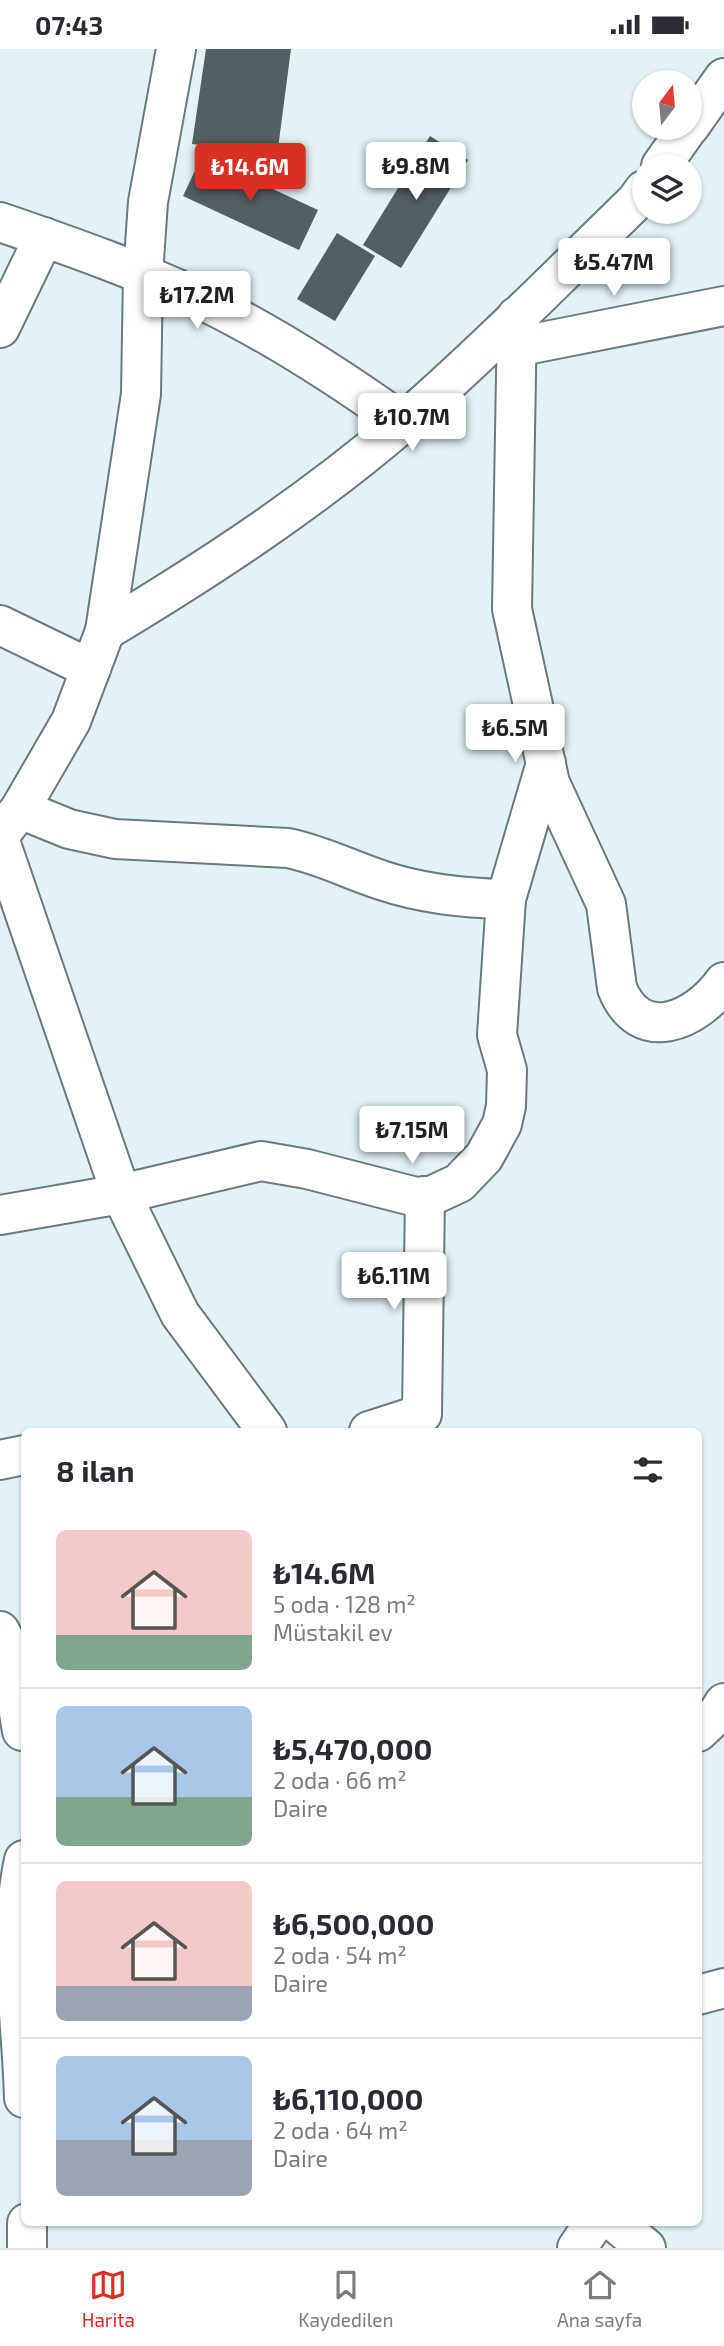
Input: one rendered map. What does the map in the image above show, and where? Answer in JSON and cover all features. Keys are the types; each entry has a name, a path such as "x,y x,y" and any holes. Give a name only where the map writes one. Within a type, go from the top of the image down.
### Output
{"street":[{"path":"176,49 148,202 143,274 141,394 105,631 71,721 10,822 69,828 115,839 288,848 312,853 382,881 411,889 463,898 506,899"},
{"path":"702,109 724,79"},
{"path":"105,631 177,588 317,491 451,380 517,331 632,205"},
{"path":"0,222 143,274 208,304 316,363 402,423"},
{"path":"0,328 44,237"},
{"path":"517,331 724,306"},
{"path":"517,331 512,609 550,783 606,904 621,1000 630,1010 651,1022 673,1022 707,1002 724,982"},
{"path":"0,625 91,669"},
{"path":"0,1215 121,1193 261,1160 416,1197 446,1191 459,1183 484,1157 502,1124 508,1097 508,1070 496,1035 506,899 546,763"},
{"path":"0,841 121,1193 180,1314 265,1428"},
{"path":"378,1428 422,1414 425,1196"},
{"path":"0,1460 21,1456"},
{"path":"0,1617 21,1615"},
{"path":"0,1631 8,1647 16,1727"},
{"path":"21,1882 16,1938 21,2038"},
{"path":"702,1994 724,1988"},
{"path":"27,2226 27,2248"},
{"path":"577,2248 592,2226"},
{"path":"620,2226 646,2248"}],"building":[{"path":"206,49 291,49 277,156 192,144"},
{"path":"430,136 468,160 401,268 363,245"},
{"path":"202,156 318,210 299,250 183,196"},
{"path":"337,233 375,256 335,321 297,299"}]}
